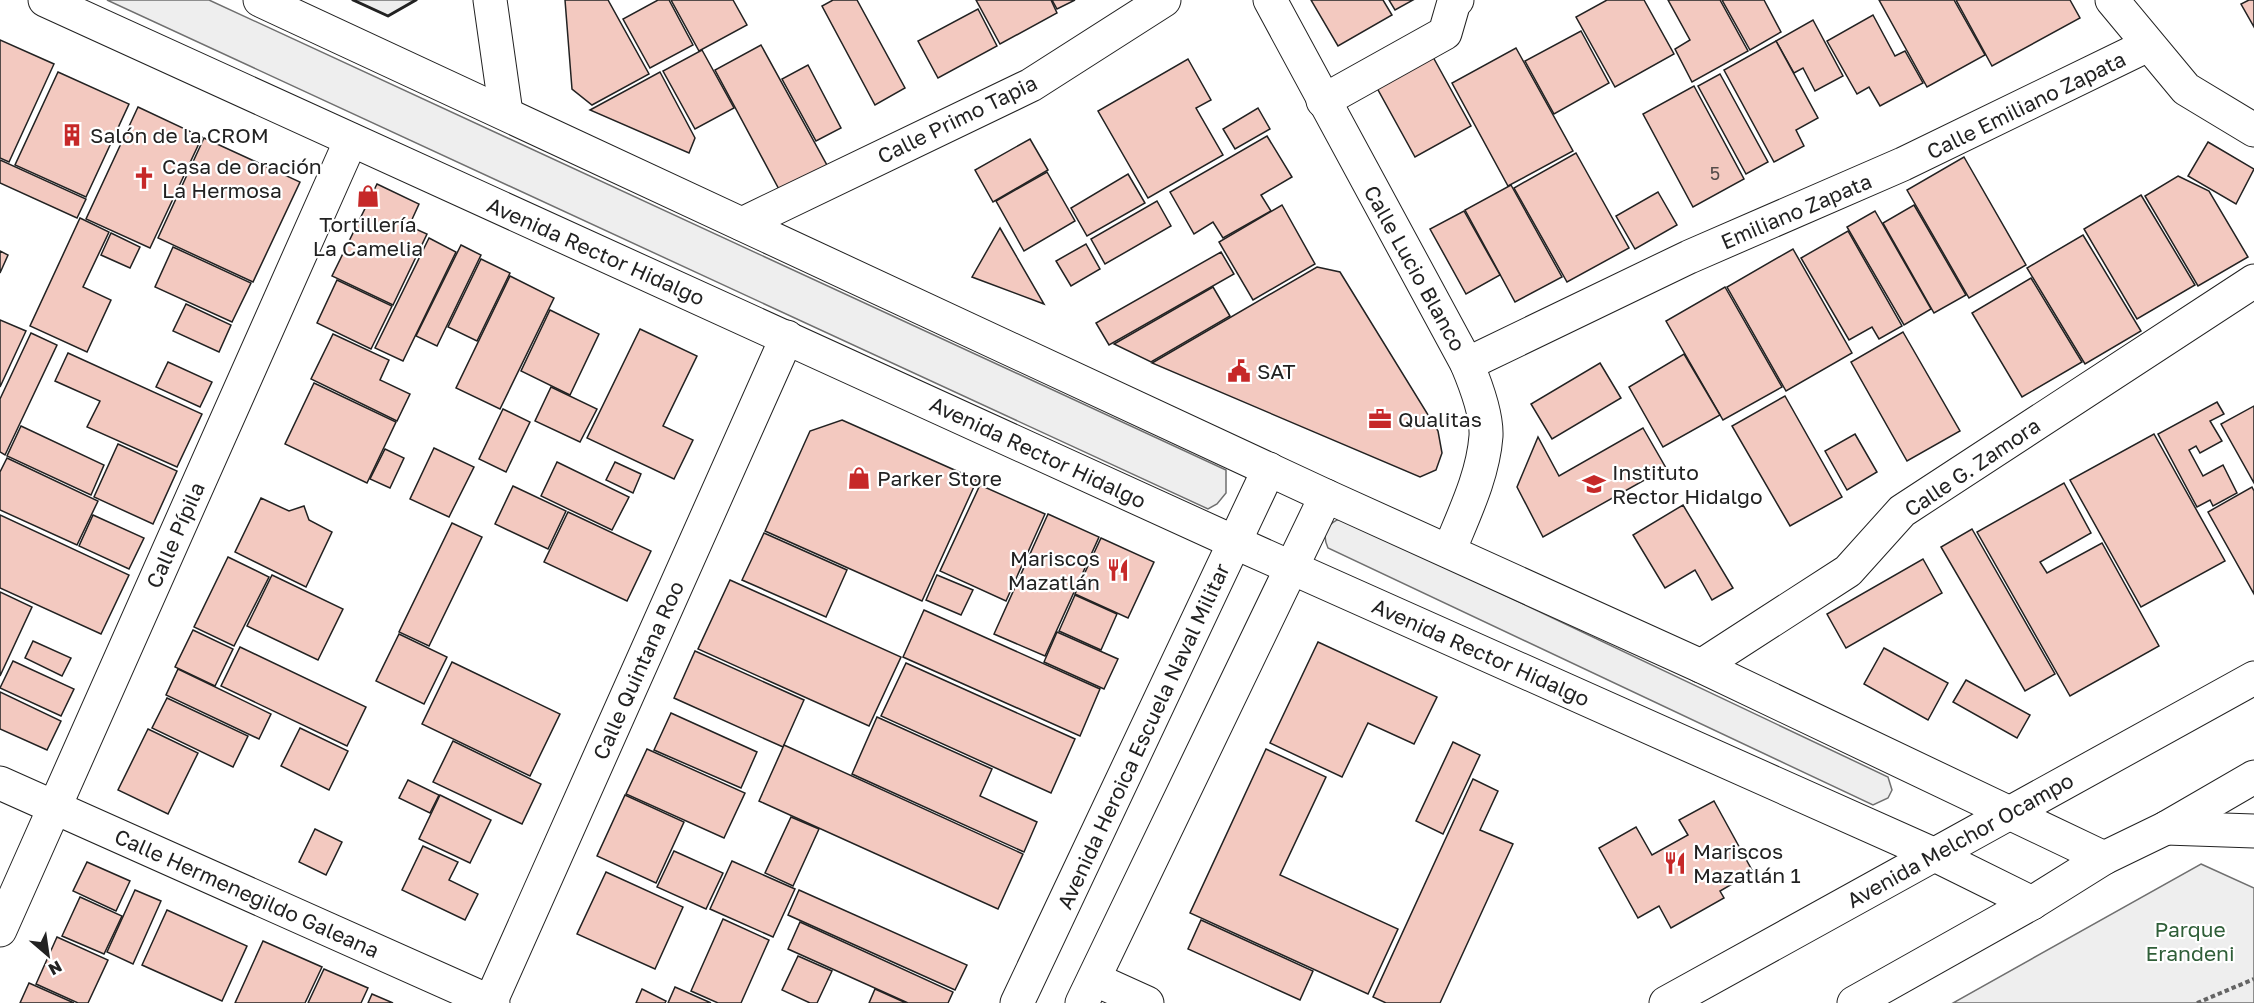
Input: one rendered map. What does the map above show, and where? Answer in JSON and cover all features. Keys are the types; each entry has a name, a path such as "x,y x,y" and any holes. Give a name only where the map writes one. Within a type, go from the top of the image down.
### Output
{"street":[{"name":"Avenida Rector Hidalgo","path":"45,0 1234,542 1933,854 2032,903"},
{"path":"260,0 1269,469 1701,666 2104,858"},
{"path":"490,0 506,113"},
{"name":"Calle Primo Tapia","path":"742,224 1031,85 1164,0"},
{"name":"Calle Lucio Blanco","path":"1270,0 1467,364 1476,386 1486,434 1476,485 1449,551"},
{"path":"1323,101 1445,33 1457,0"},
{"path":"2127,5 2148,45 2186,88 2254,130"},
{"name":"Calle Emiliano Zapata","path":"1903,164 2148,45"},
{"name":"Calle Pípila","path":"0,930 351,140"},
{"name":"Emiliano Zapata","path":"1467,364 1689,257 1903,164"},
{"name":"Calle G. Zamora","path":"1701,666 1848,571 1902,511 2254,281"},
{"name":"Calle Quintana Roo","path":"491,1003 787,337"},
{"name":"Avenida Heroica Escuela Naval Militar","path":"1017,1003 1269,469"},
{"path":"1147,1003 1088,991 1293,568 1326,495"},
{"name":"Avenida Melchor Ocampo","path":"1666,1003 2254,678"},
{"path":"1854,1003 2032,903 2104,858 2166,828 2254,777"},
{"name":"Calle Hermenegildo Galeana","path":"0,783 491,1003"},
{"path":"2166,828 2254,831"}],"path":[{"path":"2197,1003 2254,979"}],"green space":[{"path":"107,0 209,0 1226,470 1226,493 1217,504 1208,509"},
{"path":"353,0 416,0 388,16"},
{"path":"1342,518 1888,777 1892,790 1888,798 1873,805 1328,548 1325,533 1332,523"},
{"name":"Parque Erandeni","path":"2201,864 2254,888 2254,1003 1953,1003"}],"building":[{"path":"565,0 608,0 649,74 592,105 572,89"},
{"path":"658,0 669,0 693,45 650,68 623,19"},
{"path":"671,0 733,0 747,25 699,51"},
{"path":"833,0 857,0 905,88 875,105 822,6"},
{"path":"976,0 1051,0 1057,13 1000,44"},
{"path":"1052,0 1075,0 1057,9"},
{"path":"1311,0 1383,0 1392,15 1338,46"},
{"path":"1389,0 1413,0 1395,10"},
{"path":"1607,0 1644,0 1674,54 1615,87 1576,17"},
{"path":"1668,0 1720,0 1748,51 1692,82 1675,49 1690,40"},
{"path":"1722,0 1764,0 1781,32 1750,50"},
{"path":"1879,0 1954,0 1985,55 1927,87"},
{"path":"1956,0 2070,0 2080,18 1992,66"},
{"path":"2254,0 2254,27 2241,4"},
{"path":"978,9 997,46 938,78 918,41"},
{"path":"1873,15 1895,56 1905,51 1923,83 1880,106 1869,87 1857,94 1827,41"},
{"path":"1813,20 1843,76 1815,91 1803,68 1794,73 1776,41"},
{"path":"1581,31 1609,83 1554,114 1525,61"},
{"path":"0,40 54,64 9,162 0,158"},
{"path":"1776,41 1818,118 1796,130 1804,146 1774,162 1724,70"},
{"path":"761,45 828,167 781,193 715,70"},
{"path":"1516,48 1573,151 1508,186 1452,83"},
{"path":"702,50 734,108 695,129 663,71"},
{"path":"1433,57 1471,126 1415,157 1377,88"},
{"path":"1188,59 1211,100 1196,108 1223,155 1148,198 1098,111"},
{"path":"808,65 841,128 816,141 782,79"},
{"name":"Salón de la CROM","path":"58,72 129,104 86,197 15,165"},
{"path":"660,72 695,138 689,153 590,110"},
{"path":"1720,74 1768,162 1746,174 1698,86"},
{"path":"1694,86 1744,179 1693,207 1643,114"},
{"name":"Casa de oración La Hermosa","path":"138,107 202,137 150,248 86,219"},
{"path":"1258,108 1270,129 1235,149 1223,129"},
{"path":"1267,136 1292,177 1261,195 1271,211 1223,238 1213,222 1194,234 1170,192"},
{"path":"204,138 300,182 253,282 158,238"},
{"path":"1030,139 1048,170 993,202 975,170"},
{"path":"2208,142 2254,169 2236,204 2188,176"},
{"path":"1576,153 1629,248 1567,282 1514,188"},
{"path":"1964,157 2026,265 1969,298 1907,190"},
{"path":"0,160 86,199 77,218 0,183"},
{"path":"1047,172 1075,221 1024,251 996,201"},
{"path":"1128,174 1145,203 1087,236 1071,208"},
{"path":"2178,176 2209,191 2248,257 2198,286 2145,196"},
{"path":"377,184 419,204 409,226 427,234 393,305 332,276"},
{"path":"1511,185 1562,277 1515,302 1465,210"},
{"path":"1658,192 1677,225 1635,249 1616,216"},
{"path":"2141,195 2195,285 2137,319 2084,229"},
{"path":"1157,201 1171,226 1105,264 1091,239"},
{"path":"1282,205 1315,264 1253,300 1219,242"},
{"path":"1914,205 1966,295 1934,313 1883,223"},
{"path":"1464,211 1500,275 1466,294 1430,229"},
{"path":"1875,211 1931,309 1904,325 1847,227"},
{"path":"80,218 109,232 83,287 111,300 87,352 30,326"},
{"path":"1000,228 1044,304 972,277"},
{"path":"1848,231 1902,326 1879,339 1872,327 1849,340 1801,258"},
{"path":"111,233 140,247 130,268 101,255"},
{"path":"2083,235 2141,331 2085,364 2027,268"},
{"path":"429,238 456,252 403,361 375,348"},
{"path":"1086,244 1100,269 1071,286 1056,261"},
{"path":"461,245 481,255 437,346 416,336"},
{"path":"173,247 251,283 232,322 155,287"},
{"path":"1793,249 1852,353 1786,391 1727,287"},
{"path":"0,251 8,255 0,273"},
{"path":"1221,252 1234,274 1109,345 1096,323"},
{"path":"481,259 510,273 477,341 448,327"},
{"path":"1317,267 1340,272 1438,431 1442,453 1436,470 1420,477 1152,363"},
{"path":"510,276 554,298 500,409 456,388"},
{"path":"2031,278 2082,362 2022,397 1972,313"},
{"path":"337,280 392,306 371,349 317,323"},
{"path":"1213,287 1230,316 1151,362 1114,344"},
{"path":"1725,287 1782,387 1723,420 1666,321"},
{"path":"186,304 231,325 219,352 173,331"},
{"path":"550,310 599,334 570,395 521,371"},
{"path":"0,320 26,331 0,387"},
{"path":"640,329 697,356 663,426 693,440 674,479 587,438"},
{"path":"1903,332 1960,431 1907,461 1851,362"},
{"path":"31,333 57,345 5,455 0,452 0,399"},
{"path":"333,334 389,360 380,380 410,394 397,421 311,379"},
{"path":"68,353 202,414 177,467 87,427 100,401 55,381"},
{"path":"1684,354 1720,415 1663,447 1629,387"},
{"path":"168,362 212,382 200,407 156,387"},
{"path":"1600,363 1621,398 1552,439 1531,404"},
{"path":"314,383 396,422 367,483 285,444"},
{"path":"551,387 597,409 580,442 535,421"},
{"path":"1785,396 1842,497 1790,526 1732,426"},
{"path":"2217,402 2224,414 2210,421 2222,441 2200,453 2196,446 2189,450 2203,476 2223,465 2237,493 2213,506 2210,500 2197,507 2158,434"},
{"path":"2254,406 2254,483 2221,424"},
{"path":"503,409 530,422 506,472 479,459"},
{"path":"842,420 977,480 922,601 765,531 810,431"},
{"path":"21,426 104,465 91,495 7,456"},
{"name":"Instituto Rector Hidalgo","path":"1643,428 1666,468 1543,537 1517,487 1538,437 1559,476"},
{"path":"1855,434 1877,472 1847,490 1825,451"},
{"path":"2154,434 2225,561 2141,607 2070,480"},
{"path":"118,444 177,471 153,524 94,497"},
{"path":"434,448 474,467 449,517 410,499"},
{"path":"385,449 404,458 390,488 370,479"},
{"path":"7,458 98,501 77,545 0,510 0,472"},
{"path":"557,462 629,497 612,530 541,496"},
{"path":"615,462 641,474 633,493 606,480"},
{"path":"2064,483 2091,533 2040,562 2047,573 2102,543 2159,646 2070,696 1977,532"},
{"path":"980,485 1045,514 1006,601 940,571"},
{"path":"513,486 566,511 548,549 495,524"},
{"path":"2252,487 2254,491 2254,594 2208,512"},
{"path":"261,498 289,511 304,506 309,520 332,532 306,587 235,552"},
{"path":"1683,505 1733,588 1712,600 1695,570 1665,588 1633,535"},
{"path":"568,512 651,551 627,601 544,562"},
{"path":"1048,514 1099,537 1045,656 994,634"},
{"path":"0,515 129,575 101,634 0,588"},
{"path":"93,515 144,538 129,569 79,546"},
{"path":"452,523 482,537 429,646 399,632"},
{"path":"1972,529 2055,674 2025,691 1941,547"},
{"path":"764,533 847,570 826,617 742,580"},
{"path":"1101,538 1154,562 1128,618 1075,594"},
{"path":"228,557 269,577 234,646 194,627"},
{"path":"1923,559 1942,593 1846,648 1827,614"},
{"path":"272,575 343,609 318,660 247,626"},
{"path":"937,575 973,590 961,615 926,600"},
{"path":"730,580 901,657 869,726 698,649"},
{"path":"0,592 32,607 0,676"},
{"path":"1075,595 1117,614 1101,650 1059,631"},
{"path":"924,610 1100,689 1080,736 903,657"},
{"path":"193,630 233,649 215,686 175,667"},
{"path":"1057,632 1118,659 1104,689 1044,662"},
{"path":"399,634 447,657 424,704 376,681"},
{"path":"33,641 71,658 62,676 25,658"},
{"path":"1318,642 1437,697 1414,744 1368,723 1342,777 1270,743"},
{"path":"240,647 366,707 347,746 221,686"},
{"path":"1884,648 1948,683 1928,720 1864,684"},
{"path":"695,651 804,700 783,747 674,698"},
{"path":"13,661 74,689 61,716 0,688"},
{"path":"452,662 560,714 530,776 422,724"},
{"path":"906,663 1075,739 1051,793 881,716"},
{"path":"178,669 271,714 259,739 166,695"},
{"path":"1966,680 2030,715 2017,738 1953,702"},
{"path":"0,692 61,721 47,750 0,729"},
{"path":"167,698 248,736 233,767 152,728"},
{"path":"671,713 757,752 741,788 654,750"},
{"path":"877,717 992,769 980,796 1037,822 1024,852 852,774"},
{"path":"300,728 348,751 329,790 281,766"},
{"path":"148,729 198,753 168,814 118,790"},
{"path":"453,741 541,784 522,824 433,782"},
{"path":"1453,742 1480,755 1443,834 1416,821"},
{"path":"784,745 1023,854 998,909 759,801"},
{"path":"647,749 745,793 724,838 626,794"},
{"path":"1266,749 1326,777 1280,875 1398,929 1368,994 1190,913"},
{"path":"1473,779 1498,791 1480,830 1513,844 1440,1003 1386,1003 1373,997"},
{"path":"408,780 439,795 430,813 399,798"},
{"path":"440,795 491,820 470,863 419,839"},
{"path":"625,795 684,822 656,883 597,856"},
{"path":"1714,801 1753,872 1720,891 1724,898 1671,928 1659,906 1638,918 1599,848 1636,827 1652,855 1688,835 1679,820"},
{"path":"791,817 819,829 793,886 765,873"},
{"path":"315,829 342,842 326,875 299,862"},
{"path":"423,846 458,862 449,880 478,894 465,920 402,890"},
{"path":"674,851 723,873 706,909 657,887"},
{"path":"732,861 795,889 773,937 710,909"},
{"path":"87,862 130,881 116,911 73,891"},
{"path":"606,872 683,907 655,969 577,934"},
{"path":"135,890 161,901 133,964 107,952"},
{"path":"799,890 967,965 955,990 788,915"},
{"path":"80,897 122,916 104,954 62,936"},
{"path":"167,910 247,946 222,1001 142,965"},
{"path":"723,919 769,940 741,1003 718,1003 691,991"},
{"path":"1201,920 1313,971 1300,1000 1188,949"},
{"path":"800,922 953,992 948,1003 908,1003 788,949"},
{"path":"57,937 108,960 88,1003 78,1003 36,984"},
{"path":"263,941 322,967 305,1003 235,1003"},
{"path":"798,956 832,971 817,1003 810,1003 782,990"},
{"path":"324,969 368,988 361,1003 308,1003"},
{"path":"29,983 74,1003 20,1003"},
{"path":"675,987 711,1003 668,1003"},
{"path":"642,989 666,1001 665,1003 636,1003"},
{"path":"875,989 906,1003 869,1003"},
{"path":"372,994 393,1003 368,1003"}],"wall":[{"path":"353,0 388,16 416,0"}],"place":[{"name":"Salón de la CROM","path":"72,135"},
{"name":"Casa de oración La Hermosa","path":"144,178"},
{"name":"Tortillería La Camelia","path":"368,196"},
{"name":"SAT","path":"1239,371"},
{"name":"Qualitas","path":"1380,419"},
{"name":"Parker Store","path":"859,478"},
{"name":"Instituto Rector Hidalgo","path":"1594,484"},
{"name":"Mariscos Mazatlán","path":"1118,570"},
{"name":"Mariscos Mazatlán 1","path":"1675,863"}]}
